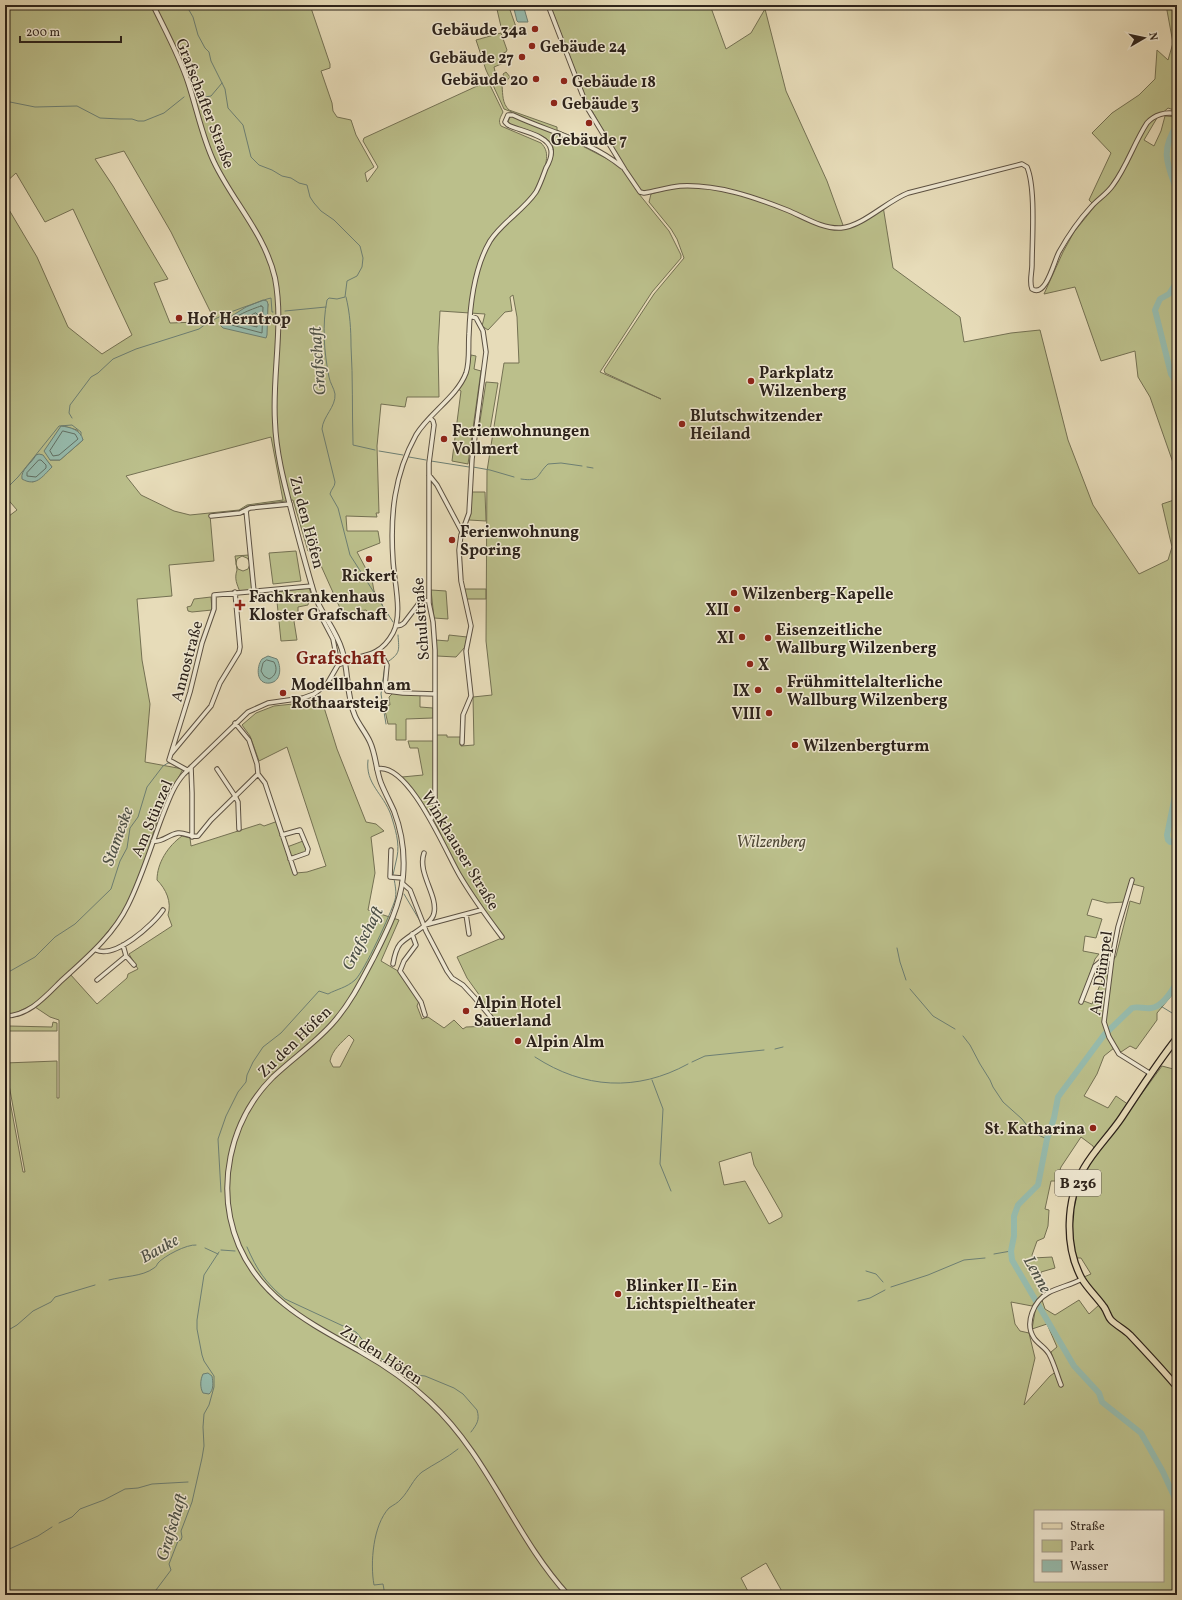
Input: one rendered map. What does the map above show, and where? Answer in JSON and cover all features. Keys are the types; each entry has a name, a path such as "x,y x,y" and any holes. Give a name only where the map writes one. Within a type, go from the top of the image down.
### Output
{"main road":[{"name":"B 236","path":"1177,1038 1090,1159 1078,1182 1072,1204 1069,1232 1074,1260 1082,1279 1102,1305 1109,1318 1129,1334 1177,1386"}],"street":[{"name":"Grafschafter Straße","path":"153,5 184,72 212,158 227,187 258,235 271,265 276,285 278,306 275,367"},
{"path":"548,5 586,103 624,170 640,192 644,193 680,186 728,191 787,210 821,225 840,228 858,223 904,194 1014,165 1023,164 1028,170 1032,194 1031,286 1033,290 1038,291 1045,286 1056,258 1074,229 1090,207 1113,187 1147,123 1160,114 1177,114"},
{"path":"322,611 323,620 333,639 338,665 345,661 373,654 379,650 396,626 397,603 392,543 395,490 400,470 417,434 451,394 465,374 468,362 470,316 476,277 479,264 490,241 535,192 551,155 550,146 544,140 508,126 505,122 507,116 513,115 570,138 606,156 624,170"},
{"path":"606,156 611,154 612,149"},
{"path":"462,743 463,715 471,697 466,649 471,625 460,571 459,553 462,532 469,513 471,464 486,360 486,347 483,329 476,318 470,316"},
{"name":"Zu den Höfen","path":"275,367 274,408 276,436 290,504 312,586 322,611 339,640 345,661 353,710 370,743 380,782 397,819 403,854 402,881 396,907 388,928 360,983 350,999 329,1027 266,1085 243,1117 232,1147 228,1168 227,1192 231,1222 246,1260 260,1280 275,1297 303,1319 398,1375 420,1392 449,1421 486,1470 538,1556 568,1595"},
{"name":"Schulstraße","path":"430,418 434,425 429,457 429,600 433,622 435,650 435,813 431,819"},
{"path":"429,475 437,485 462,532"},
{"path":"211,516 240,513 251,508 290,504"},
{"path":"246,510 254,592"},
{"name":"Annostraße","path":"170,756 188,700 202,642 214,609 214,595 312,586"},
{"name":"Annostraße","path":"170,756 212,706 220,683 239,652 240,647 235,592"},
{"path":"396,626 400,626 404,623 420,602 429,600"},
{"path":"379,650 386,663 385,687 387,691 403,694 435,694"},
{"name":"Am Stünzel","path":"5,1016 19,1015 33,1007 96,950 112,930 126,910 180,778 248,712 272,702 302,698 314,694 327,684 338,665"},
{"path":"236,723 250,741 257,764 258,774 265,783 295,873"},
{"path":"170,756 169,760 189,769 192,793 192,837"},
{"path":"217,769 235,796 239,808 239,829"},
{"name":"Winkhauser Straße","path":"377,769 386,769 394,774 415,796 431,819 451,862 481,910 502,937"},
{"path":"153,841 158,841 179,832 192,837 199,836 211,820 258,774"},
{"path":"282,835 299,830 305,842 307,853 290,858"},
{"path":"392,850 390,878 402,881 410,890 424,926 450,976 466,989 495,1022"},
{"path":"392,964 399,947 412,934 424,926 434,913 433,900 423,866 424,853"},
{"name":"Am Dümpel","path":"1132,880 1118,927 1112,958 1104,1016 1105,1028 1119,1054 1151,1074"},
{"path":"96,950 104,951 123,945 147,928 163,910"},
{"path":"424,926 481,910"},
{"path":"466,914 469,934"},
{"path":"412,934 416,945 401,965 400,971 421,1002 425,1015"},
{"path":"123,945 126,956 134,965"},
{"path":"98,980 126,956"},
{"path":"1081,1002 1094,966 1102,960 1112,958"},
{"path":"1061,1385 1049,1354 1034,1339 1030,1330 1033,1309 1040,1299 1048,1294 1082,1279"}],"green space":[{"name":"Wilzenberg","path":"5,5 171,5 173,8 180,5 310,5 330,64 330,68 321,71 332,103 333,111 337,117 351,120 356,135 374,167 365,173 367,182 378,167 363,141 364,138 488,81 503,112 500,118 501,126 541,143 544,146 547,157 544,172 553,155 553,147 544,137 521,129 508,122 512,112 504,109 486,70 476,40 501,33 507,50 506,52 500,54 502,60 506,60 506,62 494,67 497,80 504,77 503,74 506,72 510,77 502,86 504,102 509,110 557,127 557,130 595,147 567,138 617,164 621,161 588,104 550,5 710,5 726,49 751,33 765,9 786,91 827,181 844,228 859,223 883,206 893,268 960,317 964,342 1011,333 1040,330 1068,440 1093,505 1139,574 1168,560 1172,547 1162,504 1177,499 1177,989 1157,1013 1157,1020 1136,1049 1130,1046 1121,1052 1114,1048 1104,1056 1097,1074 1084,1096 1108,1108 1116,1096 1132,1107 1162,1066 1177,1070 1177,1595 784,1595 766,1563 741,1578 750,1595 5,1595 5,1074 23,1172 25,1172 5,1063 57,1061 57,1098 59,1098 59,1020 50,1017 35,1007 70,974 97,1004 127,978 128,974 138,969 129,954 172,926 168,915 169,901 163,887 157,880 159,867 164,855 182,836 190,838 191,846 260,824 264,826 278,821 287,847 303,841 306,850 305,853 291,856 296,873 307,872 326,866 287,747 259,761 250,736 242,725 256,713 274,706 322,701 337,749 366,822 376,824 384,831 371,837 375,873 368,910 399,920 381,961 398,971 419,1001 417,1006 422,1019 428,1017 444,1028 454,1020 463,1029 466,1027 490,1026 495,1021 483,1005 485,1003 467,978 457,957 504,937 482,909 458,870 433,818 402,777 423,775 418,748 410,748 408,741 436,741 436,735 447,735 447,737 461,737 461,746 474,745 473,697 492,695 486,641 487,471 504,363 519,363 517,317 513,295 510,297 512,311 505,312 488,330 482,326 485,314 440,311 438,347 439,397 407,397 405,407 381,404 377,446 379,513 376,513 377,517 346,516 347,531 378,531 380,543 357,552 372,580 374,591 378,595 387,616 374,620 366,610 358,611 344,617 318,559 308,551 293,500 248,506 239,511 210,515 214,561 169,565 172,596 137,599 142,660 150,704 145,762 183,769 159,814 142,870 125,910 94,948 43,997 32,1005 11,1015 5,1024 5,519 17,510 5,496 5,203 37,257 68,327 102,354 132,335 73,209 45,222 16,173 5,183","holes":["124,151 171,232 213,317 199,322 170,323 154,283 168,279 113,186 95,159","672,188 651,194 649,202 671,229 677,239 684,258 654,294 604,370 605,373 661,399 600,372 652,292 681,258 681,255 669,231 639,194","268,304 267,312 220,322 228,318","63,426 77,430 83,440 60,460 50,460 48,447 60,428","271,437 283,500 247,505 239,510 190,515 174,511 141,495 126,476","36,455 42,455 52,467 33,482 29,480 28,467","1129,883 1144,887 1140,904 1130,901 1116,956 1105,973 1092,1004 1081,1000 1095,959 1099,954 1083,951 1085,936 1096,938 1102,919 1087,915 1092,899 1107,903 1125,902","349,1035 354,1040 340,1067 333,1067 330,1061 331,1057 340,1043","1081,1137 1093,1146 1096,1153 1078,1191 1072,1229 1076,1258 1081,1258 1091,1274 1084,1277 1099,1298 1108,1306 1102,1309 1099,1305 1089,1314 1079,1300 1055,1315 1045,1309 1042,1300 1041,1272 1055,1268 1052,1257 1033,1258 1032,1255 1037,1241 1044,1238 1048,1226 1049,1210 1045,1209 1051,1181 1056,1181 1061,1167","751,1152 754,1165 782,1214 782,1217 769,1224 745,1181 724,1185 719,1162","1037,1300 1032,1329 1047,1324 1057,1347 1051,1352 1057,1371 1050,1376 1024,1405 1035,1358 1029,1333 1020,1331 1015,1324 1011,1302 1032,1306"]},
{"path":"496,5 512,5 509,7 516,27 502,31"},
{"path":"1166,5 1177,5 1177,111 1168,108 1157,118 1144,140 1154,146 1161,131 1165,116 1177,117 1177,474 1150,397 1138,377 1135,351 1101,361 1075,287 1044,294 1074,232 1095,206 1089,200 1111,153 1092,133 1112,113 1139,95 1155,79 1157,50 1168,60 1173,43"},
{"path":"471,355 476,356 474,369 481,371 468,464 452,461 461,391 458,389 468,373"},
{"path":"486,382 498,383 489,436 478,434"},
{"path":"472,492 485,492 486,521 469,520"},
{"path":"296,551 301,581 273,584 269,553"},
{"path":"249,555 250,562 247,558 242,556 237,559 236,564 235,556"},
{"path":"250,564 251,590 240,592 236,579 236,565 238,569 243,571 248,569"},
{"path":"309,588 312,596 309,598 308,605 298,607 298,614 293,615 297,640 281,641 276,592"},
{"path":"463,589 486,589 486,599 466,599"},
{"path":"431,590 446,591 448,619 434,618"},
{"path":"211,597 212,610 188,611 187,607 191,606 194,599"},
{"path":"449,635 467,637 465,647 456,657 437,656 436,640 448,641"},
{"path":"393,693 420,695 420,707 433,708 433,718 406,719 406,740 396,740 396,724 388,724 384,706 390,705 389,697"},
{"path":"53,1022 57,1023 57,1031 9,1031 9,1026 52,1027"}],"water":[{"path":"517,6 524,8 528,22 517,21 514,9"},
{"path":"263,300 267,301 268,304 266,338 223,328 219,324 246,307"},
{"path":"61,426 78,431 83,440 60,460 50,460 44,451"},
{"path":"36,455 43,455 52,467 38,480 31,482 22,479 24,470"},
{"path":"268,656 277,659 280,673 274,682 265,683 258,675 258,671 262,659"},
{"path":"208,1373 212,1376 213,1383 212,1390 209,1394 203,1393 201,1389 201,1379 203,1374"}],"waterway":[{"name":"Grafschaft","path":"186,5 193,17 198,35 209,52 211,61 225,89 228,108 243,125 251,157 259,165 282,176 307,185 310,197 314,203 321,211 334,220 360,246 363,258 362,267 357,276 347,281 345,297 337,299 329,298 325,309 324,329 326,358 335,399 322,429 335,482 330,494 338,508 350,555 393,622"},
{"path":"199,98 211,96 222,83"},
{"path":"5,101 35,107 77,106 100,118 144,121 164,113 184,97"},
{"name":"Lenne","path":"1177,125 1168,142 1167,150 1168,165 1177,191"},
{"name":"Lenne","path":"1177,248 1175,267 1176,283 1169,294 1160,299 1155,310 1171,374 1177,384"},
{"path":"346,297 351,334 353,445 375,450"},
{"path":"72,418 69,413 70,405 91,377 98,373 113,359 136,349 199,329 205,324 222,316 267,299 271,298 273,312"},
{"path":"285,311 326,307"},
{"name":"Lenne","path":"1177,408 1177,421"},
{"path":"5,490 18,477 59,426 72,425 81,432 81,435"},
{"path":"379,451 403,455"},
{"path":"409,457 426,460"},
{"path":"431,461 469,467"},
{"path":"521,479 527,480 538,477 548,464 561,463 582,466"},
{"path":"473,467 514,477"},
{"path":"587,467 593,468"},
{"name":"Grafschaft","path":"386,663 397,654 399,645 398,635"},
{"name":"Grafschaft","path":"385,665 381,694 386,724"},
{"name":"Grafschaft","path":"368,760 369,776 388,807 397,836 398,852 393,875"},
{"name":"Stameske","path":"5,974 35,957 55,937 75,924 111,889 120,861 127,848 130,828 138,817 147,787 163,766 168,763 172,763"},
{"name":"Lenne","path":"1177,786 1167,835 1170,842 1177,841"},
{"name":"Grafschaft","path":"221,1192 218,1139 226,1116 238,1092 246,1082 247,1075 253,1062 263,1047 281,1033 319,991 328,994 348,985 359,975 377,942 395,900 396,892 394,878"},
{"path":"404,894 420,921"},
{"path":"897,948 906,980"},
{"name":"Lenne","path":"1177,982 1163,1002 1159,1005 1151,1008 1132,1008 1104,1035 1058,1097 1054,1118 1047,1139 1038,1185 1018,1205 1014,1216 1014,1236 1011,1251 1012,1260 1074,1366 1099,1393 1102,1402 1141,1433 1163,1472 1177,1506"},
{"path":"910,989 933,1016 955,1029"},
{"path":"1159,1005 1177,1016"},
{"path":"963,1036 970,1045 1003,1102 1022,1119 1029,1128"},
{"path":"775,1049 783,1047"},
{"path":"692,1062 705,1056 764,1050"},
{"path":"535,1057 572,1076 591,1081 611,1083 630,1083 649,1079 669,1073 688,1064"},
{"path":"652,1080 663,1109 660,1164 671,1191"},
{"path":"1034,1133 1047,1139"},
{"name":"Bauke","path":"109,1280 149,1271 170,1254 187,1246 196,1245"},
{"path":"247,1247 262,1275 285,1299 356,1332 375,1355 407,1374 425,1376 454,1388 463,1394 478,1413 477,1422 471,1432"},
{"name":"Bauke","path":"205,1248 218,1254"},
{"name":"Grafschaft","path":"221,1250 235,1251"},
{"path":"994,1254 1011,1251"},
{"name":"Grafschaft","path":"150,1595 156,1590 171,1570 169,1564 178,1541 181,1540 182,1537 181,1531 192,1502 202,1458 204,1446 204,1414 209,1405 214,1387 214,1376 204,1361 202,1355 197,1329 197,1320 204,1275 219,1252"},
{"path":"891,1287 928,1275 964,1260 985,1258"},
{"path":"866,1271 876,1274 883,1282"},
{"name":"Bauke","path":"5,1332 17,1325 33,1311 51,1302 55,1297 95,1285"},
{"path":"858,1301 870,1298 885,1290"},
{"path":"385,1595 383,1584 374,1585 372,1566 374,1545 379,1524 389,1508 400,1500 422,1472 458,1449"},
{"name":"Grafschaft","path":"59,1523 72,1517 80,1509 104,1500 125,1489 138,1488 152,1484 188,1482"},
{"name":"Grafschaft","path":"5,1551 38,1536 52,1527"}],"place":[{"name":"Gebäude 34a","path":"535,29"},
{"name":"Gebäude 24","path":"532,46"},
{"name":"Gebäude 27","path":"522,57"},
{"name":"Gebäude 20","path":"536,79"},
{"name":"Gebäude 18","path":"564,81"},
{"name":"Gebäude 3","path":"554,103"},
{"name":"Gebäude 7","path":"589,123"},
{"name":"Hof Herntrop","path":"179,318"},
{"name":"Parkplatz Wilzenberg","path":"751,381"},
{"name":"Blutschwitzender Heiland","path":"682,424"},
{"name":"Ferienwohnungen Vollmert","path":"444,439"},
{"name":"Ferienwohnung Sporing","path":"452,540"},
{"name":"Rickert","path":"369,559"},
{"name":"Wilzenberg-Kapelle","path":"734,593"},
{"name":"Fachkrankenhaus Kloster Grafschaft","path":"240,605"},
{"name":"XII","path":"737,609"},
{"name":"XI","path":"742,637"},
{"name":"Eisenzeitliche Wallburg Wilzenberg","path":"768,638"},
{"name":"X","path":"750,664"},
{"name":"IX","path":"758,690"},
{"name":"Frühmittelalterliche Wallburg Wilzenberg","path":"779,690"},
{"name":"Modellbahn am Rothaarsteig","path":"283,693"},
{"name":"VIII","path":"769,713"},
{"name":"Wilzenbergturm","path":"795,745"},
{"name":"Alpin Hotel Sauerland","path":"466,1011"},
{"name":"Alpin Alm","path":"518,1041"},
{"name":"St. Katharina","path":"1093,1128"},
{"name":"Blinker II - Ein Lichtspieltheater","path":"618,1294"}],"district":[{"name":"Grafschaft","path":"341,658"}]}
